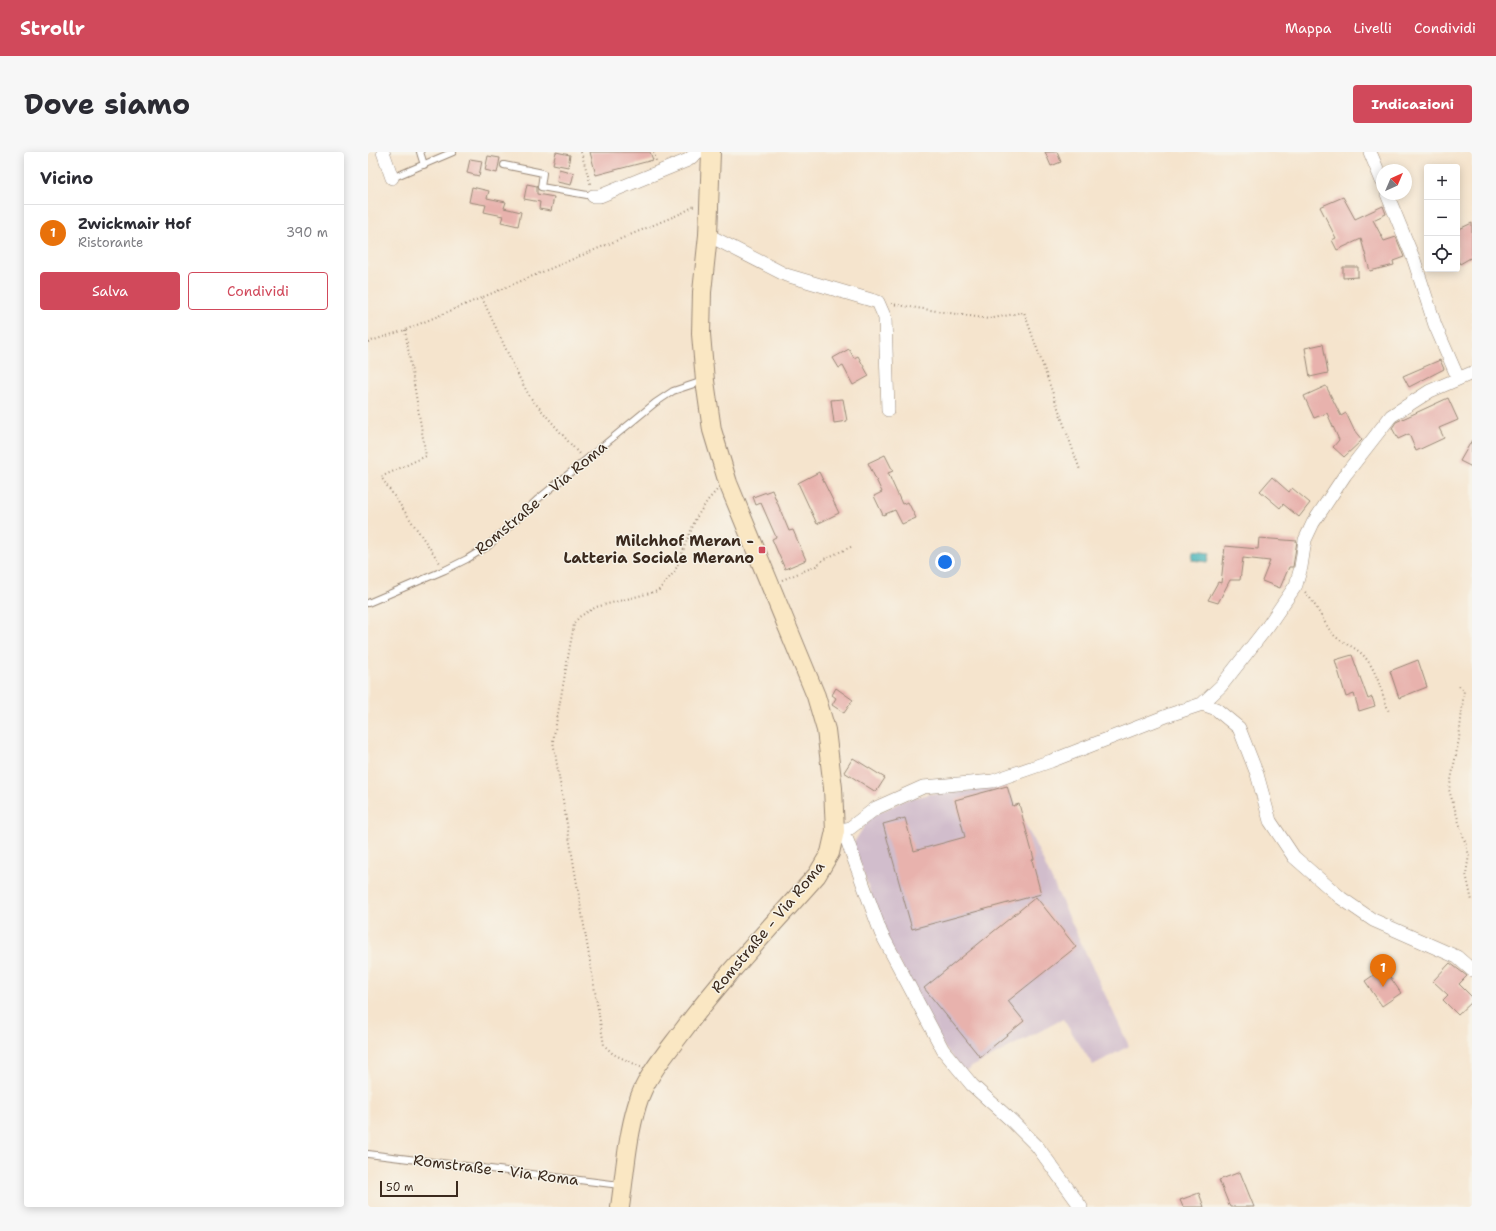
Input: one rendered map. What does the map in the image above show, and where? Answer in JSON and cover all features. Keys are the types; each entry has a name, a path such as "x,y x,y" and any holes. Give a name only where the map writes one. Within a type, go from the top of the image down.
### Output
{"street":[{"path":"383,152 392,178"},
{"path":"593,196 600,196 688,160 698,152"},
{"name":"Romstraße - Via Roma","path":"620,1207 630,1134 637,1104 647,1082 660,1060 696,1012 817,875 830,853 835,831 833,788 826,730 816,696 728,483 712,430 705,380 701,334 702,292 710,198 710,152"},
{"path":"1370,152 1376,166"},
{"path":"1389,200 1414,260 1436,325 1458,378"},
{"path":"708,235 786,275 878,302 885,318 888,410"},
{"path":"835,831 850,828 876,808 923,787 993,781 1051,761 1169,715 1202,704 1226,680 1268,626 1296,585 1301,567 1305,540 1313,523 1345,475 1391,416 1430,391 1472,373"},
{"path":"1202,704 1216,709 1239,728 1257,774 1270,821 1294,857 1341,898 1373,920 1457,957 1472,970"},
{"path":"835,831 847,840 881,933 943,1050 972,1086 1012,1121 1037,1146 1081,1207"}],"lane":[{"path":"420,152 424,165"},
{"path":"392,178 453,152"},
{"path":"504,165 543,173 541,187 593,196"},
{"name":"Romstraße - Via Roma","path":"368,603 445,570 488,546 538,498 655,404 673,391 705,380"},
{"name":"Romstraße - Via Roma","path":"368,1154 623,1186"}],"path":[{"path":"581,152 593,196"},
{"path":"368,342 405,330 482,298 682,213 710,198"},
{"path":"482,298 530,397 585,460"},
{"path":"878,302 989,319 1024,312 1080,470"},
{"path":"405,330 426,456 382,477 445,570"},
{"path":"643,1068 613,1054 604,1046 553,741 574,624 579,617 596,607 658,591 675,571 696,518 708,500 719,488 721,492"},
{"path":"770,584 816,566 824,559 853,546"},
{"path":"1296,585 1310,598 1333,635 1357,650 1366,658 1374,671 1389,712"},
{"path":"1459,686 1464,690 1459,739 1449,790 1469,855 1466,874 1472,901"}],"shaded area":[{"path":"1005,783 1037,848 1129,1046 1093,1065 1063,1019 964,1071 944,1047 886,938 853,844 870,817 905,800 930,794 969,791"}],"water":[{"path":"1193,551 1210,553 1208,562 1192,560"}],"building":[{"path":"556,152 570,155 568,167 553,164"},
{"path":"590,152 650,152 653,160 596,175"},
{"path":"1045,152 1057,152 1061,162 1051,166"},
{"path":"488,156 500,158 497,173 485,170"},
{"path":"470,159 482,161 479,176 467,173"},
{"path":"559,169 574,173 571,185 557,182"},
{"path":"527,184 537,186 537,194 554,197 551,211 539,209 540,202 524,199"},
{"path":"472,187 489,191 487,198 506,202 504,208 521,212 518,226 501,222 503,216 484,212 486,205 469,202"},
{"path":"1343,197 1355,219 1383,206 1386,214 1373,220 1384,241 1396,237 1404,257 1393,261 1394,265 1370,271 1361,239 1337,250 1332,240 1336,238 1320,207"},
{"path":"1472,223 1472,257 1460,264 1460,236 1460,229"},
{"path":"1343,267 1358,267 1358,277 1343,278"},
{"path":"1323,344 1328,373 1310,377 1305,348"},
{"path":"849,349 854,358 858,356 869,376 853,385 843,366 839,368 833,358"},
{"path":"1440,360 1444,369 1409,387 1403,376"},
{"path":"1326,386 1341,416 1346,413 1354,430 1362,440 1344,457 1333,447 1339,440 1327,413 1314,418 1304,396"},
{"path":"1448,398 1458,420 1439,428 1444,438 1416,451 1409,434 1398,439 1392,428 1396,422"},
{"path":"843,399 847,421 834,423 831,400"},
{"path":"1472,440 1472,467 1460,461"},
{"path":"885,455 893,471 888,473 902,504 908,502 916,518 902,524 895,510 883,515 874,496 882,492 868,463"},
{"path":"819,472 839,513 817,524 798,483"},
{"path":"1272,477 1289,492 1292,488 1310,503 1299,517 1283,504 1280,508 1260,491"},
{"path":"772,490 789,531 793,530 806,560 785,569 772,539 776,537 761,503 756,505 753,497"},
{"path":"1259,538 1297,541 1293,567 1289,567 1280,588 1262,581 1270,561 1243,558 1240,580 1230,580 1218,603 1208,600 1218,582 1221,583 1225,546 1258,549"},
{"path":"1352,655 1368,699 1372,697 1375,706 1359,711 1354,694 1346,697 1335,660"},
{"path":"1418,660 1427,687 1399,698 1390,671"},
{"path":"836,688 853,700 844,713 832,705 836,698 832,695"},
{"path":"853,758 885,778 876,792 844,772"},
{"path":"1007,786 1013,806 1019,804 1034,859 1032,860 1041,894 912,929 883,824 905,818 914,851 965,837 955,800"},
{"path":"1036,897 1076,947 1008,1001 1024,1021 980,1057 924,988"},
{"path":"1450,963 1467,976 1459,984 1472,997 1472,1002 1458,1015 1443,1000 1448,995 1433,981"},
{"path":"1384,968 1401,993 1382,1006 1365,981"},
{"path":"1240,1172 1254,1207 1230,1207 1219,1180"},
{"path":"1199,1193 1204,1207 1183,1207 1180,1200"}],"place":[{"name":"Milchhof Meran - Latteria Sociale Merano","path":"762,550"},
{"name":"Zwickmair Hof","path":"1383,987"}]}
